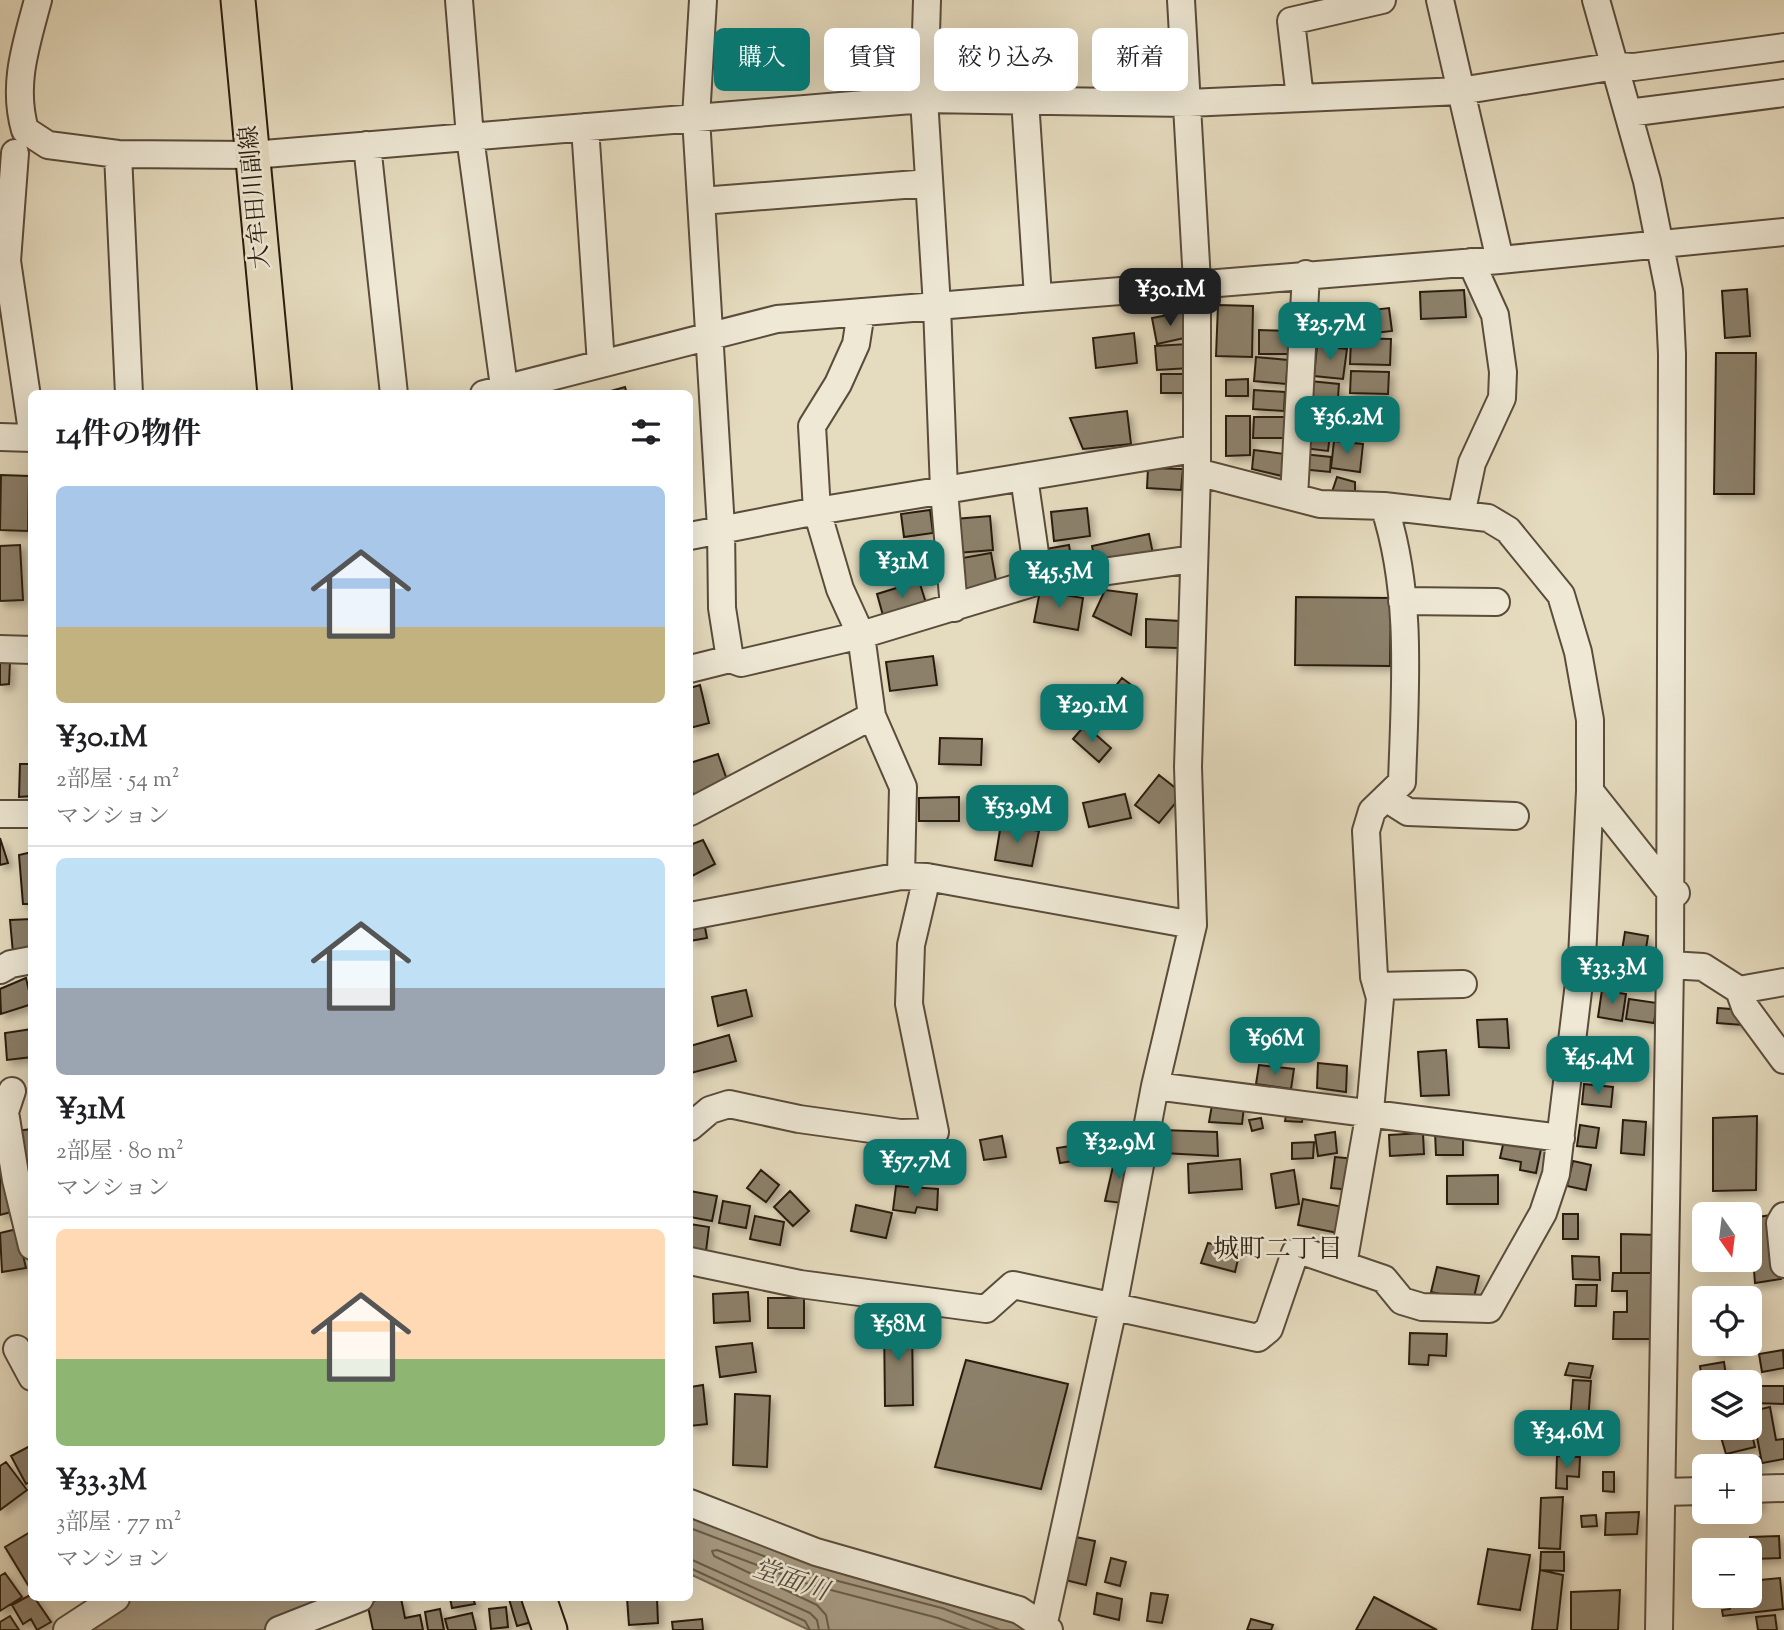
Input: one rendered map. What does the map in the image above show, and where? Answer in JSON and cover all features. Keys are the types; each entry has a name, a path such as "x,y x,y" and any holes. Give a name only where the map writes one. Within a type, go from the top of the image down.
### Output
{"main road":[{"name":"大牟田川副線","path":"238,0 275,390"},
{"path":"541,1601 550,1630"}],"street":[{"path":"38,0 10,73 25,130 48,145"},
{"path":"459,0 470,137 498,390"},
{"path":"703,0 696,118 721,528 722,608 730,659"},
{"path":"927,0 924,99 937,306 944,490 954,608"},
{"path":"693,1504 816,1552 1019,1609 1046,1628 1113,1308 1155,1086 1193,926 1188,767 1197,282 1181,0"},
{"path":"1300,98 1291,20 1382,0"},
{"path":"1440,0 1500,260"},
{"path":"1596,0 1625,66"},
{"path":"1614,0 1625,66 1637,111 1663,177 1667,243 1685,289 1688,354 1670,1492 1675,1630"},
{"path":"28,404 7,261 7,154 48,145 118,154 252,155 924,99 1188,103 1460,91 1625,66 1784,47"},
{"path":"1637,111 1784,93"},
{"path":"1025,100 1038,297"},
{"path":"585,127 601,364"},
{"path":"367,145 394,390"},
{"path":"118,154 129,390"},
{"path":"701,201 929,183"},
{"path":"505,390 778,319 1197,282 1500,260 1784,232"},
{"path":"1461,515 1472,463 1502,398 1503,372 1495,315 1471,262"},
{"path":"1294,497 1306,274"},
{"path":"861,312 856,344 838,384 812,426 817,511 840,589 861,635 872,716 903,787 901,876"},
{"path":"0,437 28,438"},
{"path":"693,535 817,511 1024,477 1195,461 1320,504 1384,506 1488,518 1508,530 1561,595 1578,652 1590,720 1590,791 1582,958 1556,1174 1543,1213 1489,1309 1422,1307 1402,1301 1384,1279 1305,1252 1295,1253 1269,1329 1258,1338 1013,1285 986,1309 800,1284 693,1262"},
{"path":"1024,477 1039,581"},
{"path":"1343,1265 1370,1111 1380,998 1366,831 1373,811 1402,782 1406,648 1396,545 1384,506"},
{"path":"693,668 730,659 741,663 861,635 1039,581 1193,559"},
{"path":"1402,601 1496,603"},
{"path":"0,649 28,650"},
{"path":"693,810 872,716"},
{"path":"1590,791 1679,892"},
{"path":"1386,797 1408,812 1515,816"},
{"path":"0,814 28,814"},
{"path":"693,915 901,876 927,877 1193,926"},
{"path":"693,1124 710,1110 729,1104 900,1133 935,1132 909,1004 911,945 927,877"},
{"path":"0,970 11,964 28,961"},
{"path":"1678,966 1703,967 1739,990 1745,1007 1784,1060"},
{"path":"1739,990 1784,982"},
{"path":"1377,986 1463,984"},
{"path":"1155,1086 1370,1111 1561,1138"},
{"path":"9,1088 5,1112 16,1180 28,1230"},
{"path":"1784,1216 1780,1223 1784,1264"},
{"path":"17,1349 28,1370"},
{"path":"1762,1489 1784,1488"},
{"path":"1670,1492 1692,1491"},
{"path":"1659,1630 1670,1492"},
{"path":"71,1629 112,1601"},
{"path":"279,1630 352,1601"}],"water":[{"name":"堂面川","path":"693,1512 946,1593 1035,1630 809,1630 693,1575"},
{"path":"127,1601 336,1601 269,1630 85,1630 87,1625"}],"building":[{"path":"1747,289 1750,336 1725,338 1722,291"},
{"path":"1464,290 1466,317 1421,319 1420,292"},
{"path":"1218,305 1253,306 1252,357 1216,356"},
{"path":"1389,308 1392,331 1350,336 1347,313"},
{"path":"1312,309 1343,311 1341,337 1310,334"},
{"path":"1184,312 1189,337 1157,344 1152,318"},
{"path":"1259,330 1289,331 1289,354 1259,354"},
{"path":"1134,333 1137,363 1096,368 1093,338"},
{"path":"1351,338 1391,339 1390,365 1350,364"},
{"path":"1188,344 1190,368 1157,370 1155,346"},
{"path":"1317,346 1347,349 1343,379 1314,376"},
{"path":"1716,353 1756,353 1754,494 1714,494"},
{"path":"1256,357 1288,360 1286,384 1254,381"},
{"path":"1351,371 1389,372 1388,394 1350,393"},
{"path":"1161,374 1191,374 1191,393 1161,393"},
{"path":"1248,379 1248,396 1226,396 1226,380"},
{"path":"1310,381 1339,384 1337,410 1308,407"},
{"path":"1254,390 1285,392 1284,411 1253,409"},
{"path":"1343,400 1370,404 1368,420 1341,415"},
{"path":"1127,411 1131,444 1083,449 1070,418"},
{"path":"1307,412 1332,416 1328,451 1303,448"},
{"path":"1226,416 1250,416 1250,455 1226,456"},
{"path":"1254,417 1286,417 1286,438 1253,438"},
{"path":"1334,441 1363,444 1360,472 1331,468"},
{"path":"1254,450 1285,454 1282,476 1252,469"},
{"path":"1303,454 1331,457 1330,472 1301,469"},
{"path":"1148,468 1183,469 1181,490 1147,488"},
{"path":"1,475 28,476 28,531 0,530"},
{"path":"1337,477 1355,482 1355,494 1331,495"},
{"path":"1087,508 1090,536 1054,541 1051,512"},
{"path":"930,510 933,533 904,537 901,514"},
{"path":"990,516 993,550 957,553 955,519"},
{"path":"1149,534 1153,554 1096,566 1092,546"},
{"path":"20,545 23,600 0,601 0,546"},
{"path":"1069,545 1073,570 1044,575 1040,550"},
{"path":"991,553 998,592 965,598 957,559"},
{"path":"889,556 925,556 925,580 889,580"},
{"path":"919,581 927,606 884,619 877,594"},
{"path":"1105,590 1137,594 1131,635 1093,616"},
{"path":"1040,591 1083,598 1078,630 1034,622"},
{"path":"1296,597 1391,598 1390,666 1295,665"},
{"path":"1146,619 1180,621 1178,648 1146,647"},
{"path":"933,656 937,685 890,691 886,662"},
{"path":"0,662 10,662 9,684 0,685"},
{"path":"1122,678 1138,690 1122,710 1107,697"},
{"path":"700,685 709,723 693,727 693,687"},
{"path":"1085,725 1111,748 1099,762 1073,739"},
{"path":"940,738 982,739 981,765 939,764"},
{"path":"718,754 728,783 693,795 693,762"},
{"path":"20,764 28,764 28,796 19,797"},
{"path":"1159,775 1183,794 1159,823 1135,805"},
{"path":"1125,794 1131,818 1089,827 1083,803"},
{"path":"959,797 959,821 919,821 919,798"},
{"path":"1001,824 1039,831 1032,866 995,860"},
{"path":"0,838 8,863 0,865"},
{"path":"703,840 715,864 693,875 693,844"},
{"path":"28,853 28,904 23,904 19,855"},
{"path":"28,919 28,951 13,953 10,920"},
{"path":"704,922 707,938 693,940 693,924"},
{"path":"1625,932 1648,936 1642,973 1619,969"},
{"path":"26,978 28,1005 1,1014 0,989"},
{"path":"746,990 752,1016 718,1026 712,997"},
{"path":"1602,990 1626,994 1622,1021 1598,1017"},
{"path":"1629,999 1657,1003 1654,1023 1626,1019"},
{"path":"1718,1008 1744,1010 1743,1025 1717,1023"},
{"path":"1507,1019 1509,1048 1479,1047 1477,1020"},
{"path":"28,1030 28,1057 7,1060 5,1033"},
{"path":"729,1035 736,1061 693,1072 693,1045"},
{"path":"1446,1050 1449,1095 1421,1096 1418,1052"},
{"path":"1592,1055 1613,1057 1610,1077 1590,1075"},
{"path":"1318,1063 1347,1066 1346,1092 1317,1088"},
{"path":"1259,1065 1294,1069 1291,1089 1256,1084"},
{"path":"1584,1084 1613,1087 1611,1107 1582,1104"},
{"path":"1212,1105 1244,1106 1242,1124 1209,1122"},
{"path":"1288,1105 1304,1107 1302,1122 1285,1121"},
{"path":"1757,1116 1756,1190 1713,1191 1713,1118"},
{"path":"1261,1118 1263,1128 1252,1131 1249,1120"},
{"path":"1623,1120 1646,1122 1644,1155 1621,1153"},
{"path":"1580,1125 1599,1128 1596,1148 1577,1146"},
{"path":"28,1130 28,1169 22,1170 16,1131"},
{"path":"1162,1130 1217,1132 1218,1156 1163,1153"},
{"path":"1101,1132 1138,1139 1136,1157 1099,1151"},
{"path":"1335,1132 1337,1153 1318,1156 1315,1135"},
{"path":"1435,1132 1463,1132 1463,1155 1436,1155"},
{"path":"1423,1133 1424,1154 1390,1156 1389,1135"},
{"path":"1002,1136 1006,1157 984,1160 980,1140"},
{"path":"1505,1136 1542,1144 1536,1173 1520,1170 1521,1162 1500,1158"},
{"path":"1314,1142 1313,1158 1292,1159 1292,1143"},
{"path":"1071,1146 1073,1161 1060,1163 1057,1148"},
{"path":"1335,1157 1355,1159 1352,1190 1331,1188"},
{"path":"1115,1158 1132,1161 1123,1203 1105,1201"},
{"path":"1240,1159 1242,1189 1189,1193 1188,1164"},
{"path":"1573,1161 1591,1165 1586,1190 1567,1186"},
{"path":"761,1170 779,1185 766,1202 747,1188"},
{"path":"1294,1170 1299,1204 1276,1208 1271,1174"},
{"path":"7,1172 15,1211 0,1215 0,1174"},
{"path":"1498,1175 1498,1204 1447,1204 1447,1176"},
{"path":"896,1186 938,1189 937,1210 917,1207 915,1213 893,1210"},
{"path":"790,1191 809,1211 793,1226 774,1207"},
{"path":"693,1192 717,1196 712,1221 693,1218"},
{"path":"1303,1199 1348,1208 1343,1234 1298,1225"},
{"path":"723,1201 750,1206 746,1228 719,1223"},
{"path":"856,1205 892,1213 886,1238 851,1231"},
{"path":"1563,1214 1578,1214 1578,1239 1563,1239"},
{"path":"1772,1215 1781,1279 1755,1283 1754,1272 1762,1272 1762,1216"},
{"path":"755,1216 784,1222 780,1245 750,1239"},
{"path":"693,1224 709,1227 706,1251 693,1249"},
{"path":"17,1229 26,1268 2,1272 0,1233"},
{"path":"1621,1234 1657,1235 1656,1273 1621,1273"},
{"path":"1208,1243 1240,1251 1235,1272 1201,1263"},
{"path":"1572,1256 1599,1257 1600,1280 1573,1279"},
{"path":"1437,1267 1479,1276 1473,1301 1431,1292"},
{"path":"1613,1273 1656,1273 1657,1339 1613,1339 1614,1312 1627,1312 1627,1291 1612,1291"},
{"path":"1576,1285 1597,1285 1596,1306 1575,1306"},
{"path":"748,1292 750,1321 714,1323 713,1294"},
{"path":"768,1298 804,1298 804,1328 768,1328"},
{"path":"884,1320 912,1320 913,1405 885,1406"},
{"path":"1410,1333 1447,1334 1446,1356 1429,1355 1428,1365 1409,1364"},
{"path":"752,1343 756,1372 720,1377 716,1347"},
{"path":"1783,1350 1784,1368 1762,1372 1759,1356"},
{"path":"966,1360 1068,1384 1041,1489 935,1467"},
{"path":"1724,1362 1725,1370 1701,1370 1700,1366"},
{"path":"1569,1363 1593,1366 1590,1378 1565,1375"},
{"path":"1573,1380 1591,1381 1588,1421 1570,1421"},
{"path":"703,1385 707,1424 693,1426 693,1387"},
{"path":"1762,1386 1784,1386 1784,1404 1762,1403"},
{"path":"735,1394 770,1396 767,1467 733,1465"},
{"path":"1770,1407 1776,1440 1784,1439 1784,1459 1762,1463 1758,1440 1762,1440 1762,1409"},
{"path":"1722,1440 1753,1440 1755,1447 1726,1454"},
{"path":"28,1447 28,1483 26,1484 11,1456"},
{"path":"1557,1456 1580,1457 1579,1477 1567,1476 1567,1489 1556,1488"},
{"path":"6,1462 27,1490 0,1510 0,1466"},
{"path":"1603,1472 1614,1472 1614,1492 1603,1491"},
{"path":"1563,1497 1560,1549 1539,1548 1541,1498"},
{"path":"1639,1512 1637,1534 1605,1535 1606,1513"},
{"path":"1596,1515 1597,1526 1582,1527 1581,1516"},
{"path":"28,1533 28,1585 5,1547"},
{"path":"1071,1536 1095,1541 1086,1585 1061,1579"},
{"path":"1779,1536 1780,1558 1762,1559 1762,1538 1750,1537"},
{"path":"1488,1549 1530,1555 1520,1610 1478,1604"},
{"path":"1541,1552 1564,1552 1564,1571 1540,1570"},
{"path":"1111,1558 1126,1562 1120,1586 1105,1582"},
{"path":"1540,1570 1563,1575 1557,1630 1532,1630"},
{"path":"5,1573 22,1597 0,1611 0,1576"},
{"path":"1780,1578 1783,1609 1723,1616 1722,1610 1730,1608 1762,1608 1762,1580"},
{"path":"1620,1590 1618,1630 1571,1630 1571,1592"},
{"path":"1097,1593 1122,1599 1119,1620 1094,1614"},
{"path":"1151,1593 1168,1595 1162,1623 1147,1621"},
{"path":"28,1596 28,1601 37,1601 51,1622 37,1630 31,1619 23,1624 12,1605"},
{"path":"1374,1597 1437,1630 1356,1630"},
{"path":"402,1601 405,1618 420,1615 423,1630 373,1630 367,1602"},
{"path":"451,1601 474,1601 475,1604 452,1608"},
{"path":"510,1601 534,1601 539,1620 517,1626"},
{"path":"627,1601 657,1601 658,1623 629,1625"},
{"path":"506,1607 508,1627 491,1629 489,1609"},
{"path":"440,1609 444,1630 428,1630 425,1612"},
{"path":"472,1613 476,1630 448,1630 445,1619"},
{"path":"1775,1615 1777,1630 1758,1630 1756,1617"},
{"path":"10,1616 19,1630 0,1630 0,1622"},
{"path":"702,1619 703,1630 673,1630 672,1622"},
{"path":"1251,1619 1273,1625 1271,1630 1247,1630"}],"district":[{"name":"城町二丁目","path":"1278,1250"}]}
